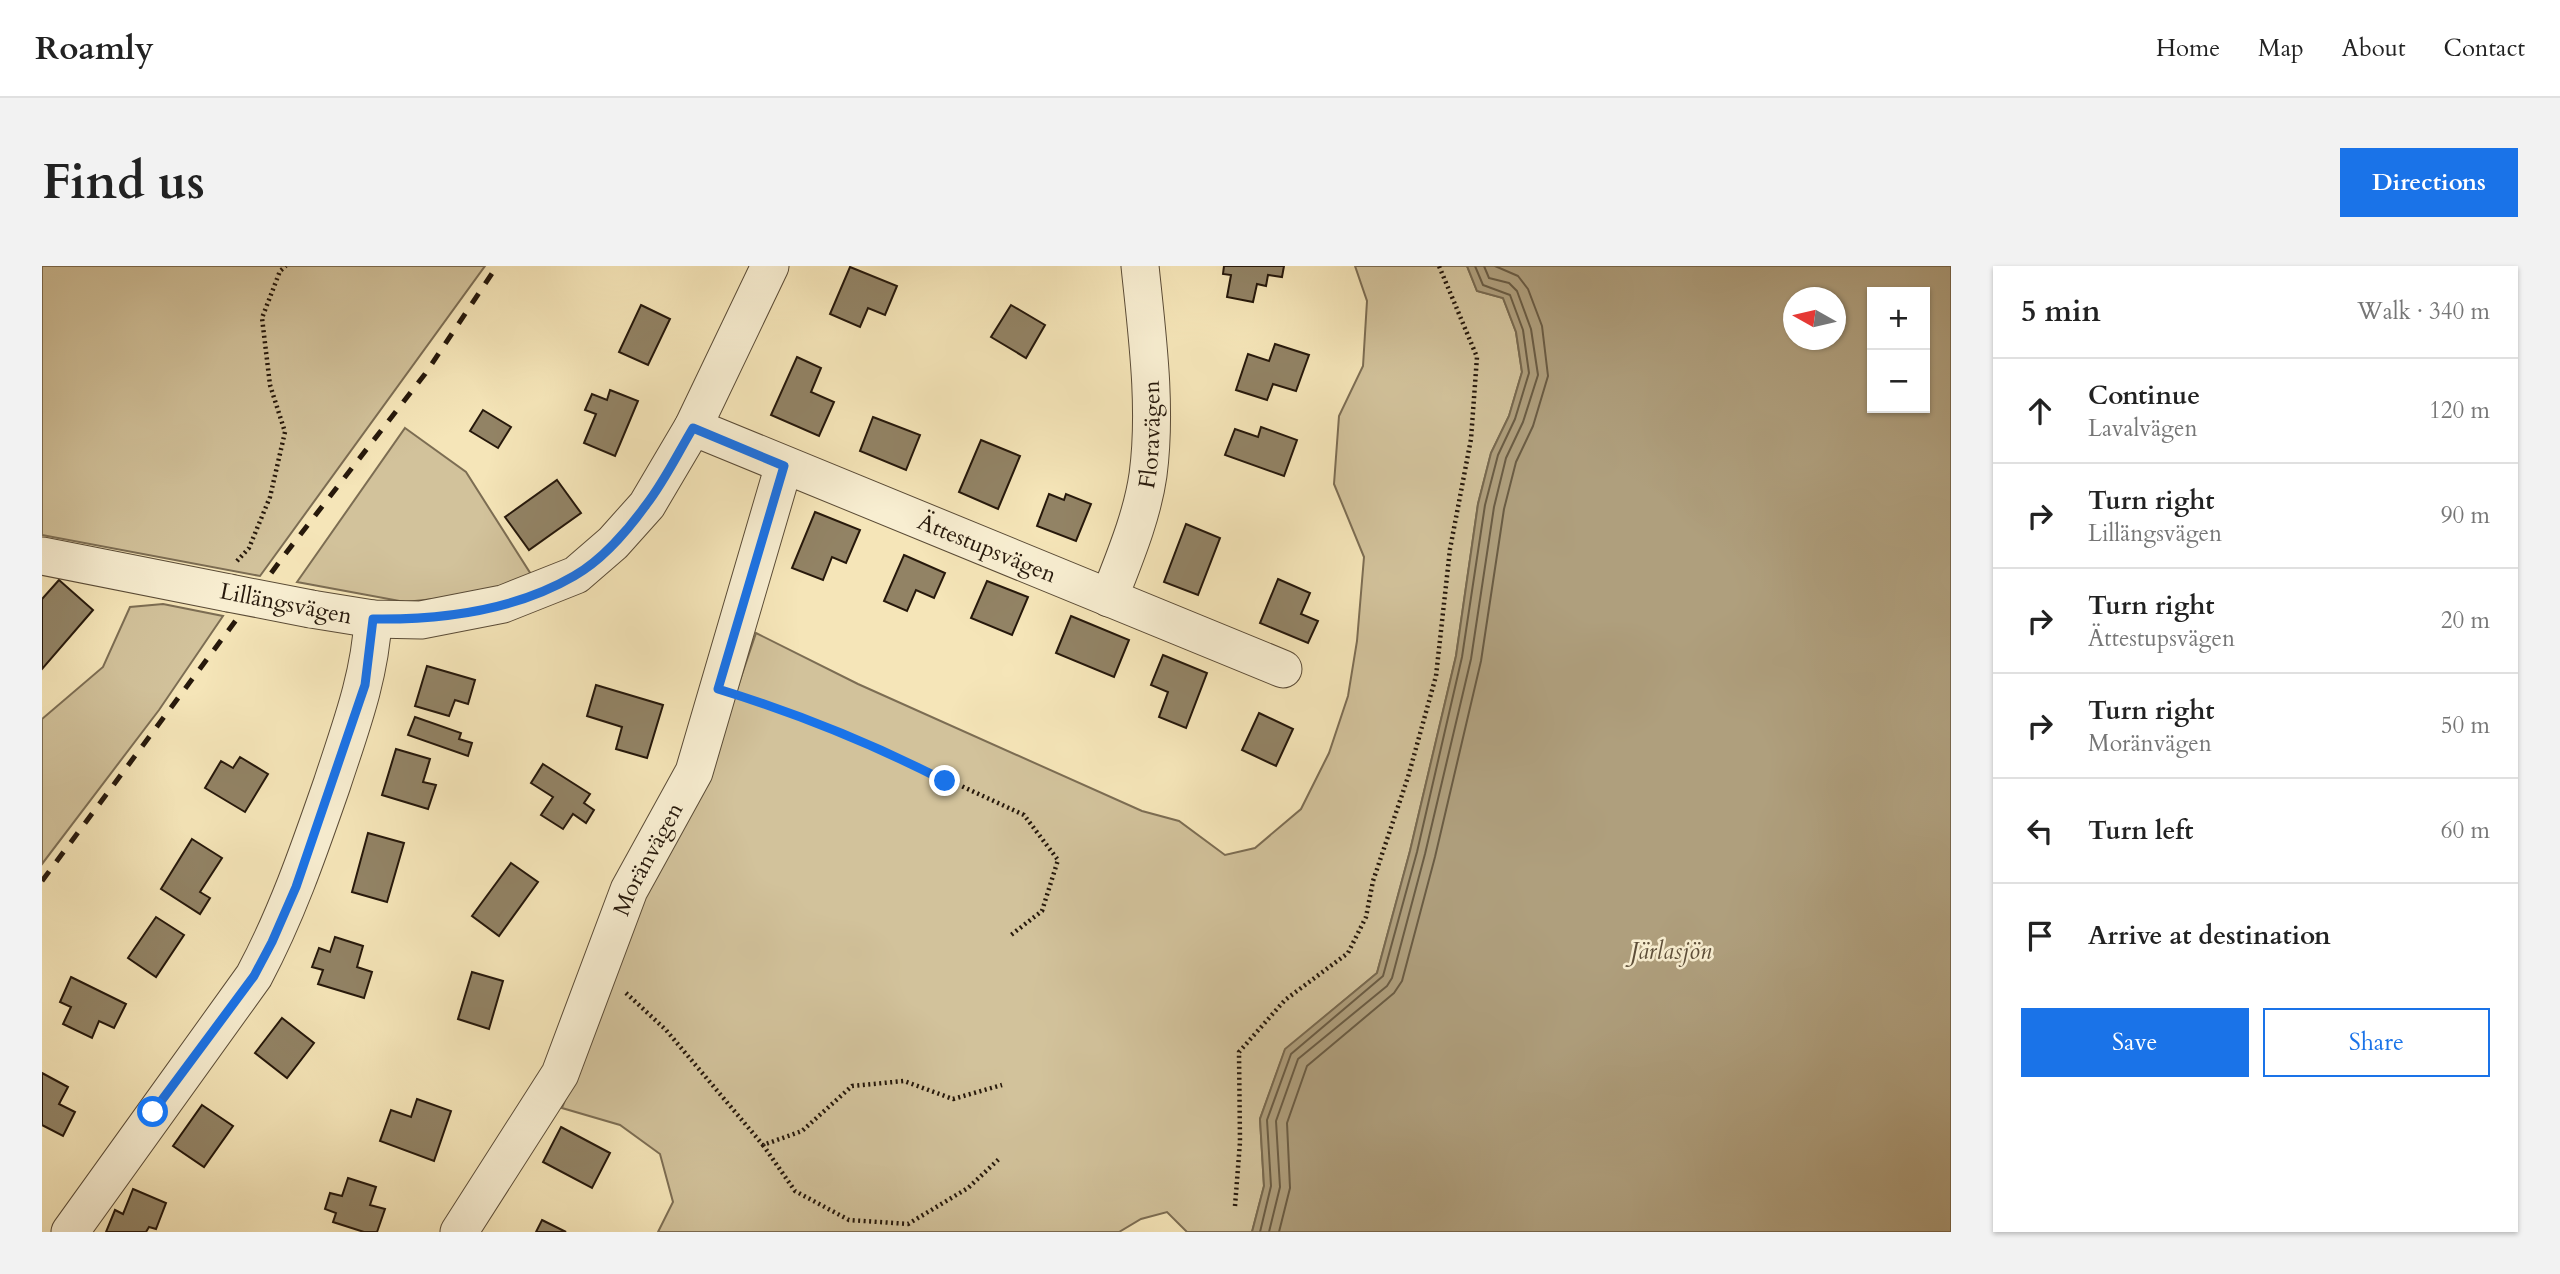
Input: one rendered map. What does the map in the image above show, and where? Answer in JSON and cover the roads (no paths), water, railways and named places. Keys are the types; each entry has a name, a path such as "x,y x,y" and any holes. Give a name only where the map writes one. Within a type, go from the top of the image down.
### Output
{"street":[{"name":"Lillängsvägen","path":"42,556 373,619 421,620 463,614 541,592 576,575 612,543 647,505 693,428 770,266"},
{"name":"Floravägen","path":"1109,597 1129,547 1147,476 1150,404 1140,266"},
{"name":"Ättestupsvägen","path":"693,428 1283,669"},
{"name":"Moränvägen","path":"459,1232 560,1074 629,890 694,772 784,466"},
{"path":"69,1232 254,976 272,942 296,887 365,685 373,619"}],"water":[{"name":"Järlasjön","path":"1467,266 1951,266 1951,1232 1252,1232 1264,1186 1260,1119 1285,1049 1377,973 1410,851 1456,656 1478,504 1491,453 1509,416 1522,372 1516,332 1503,298 1477,291"}],"railway":[{"path":"42,881 286,553 425,374 497,266"}]}
